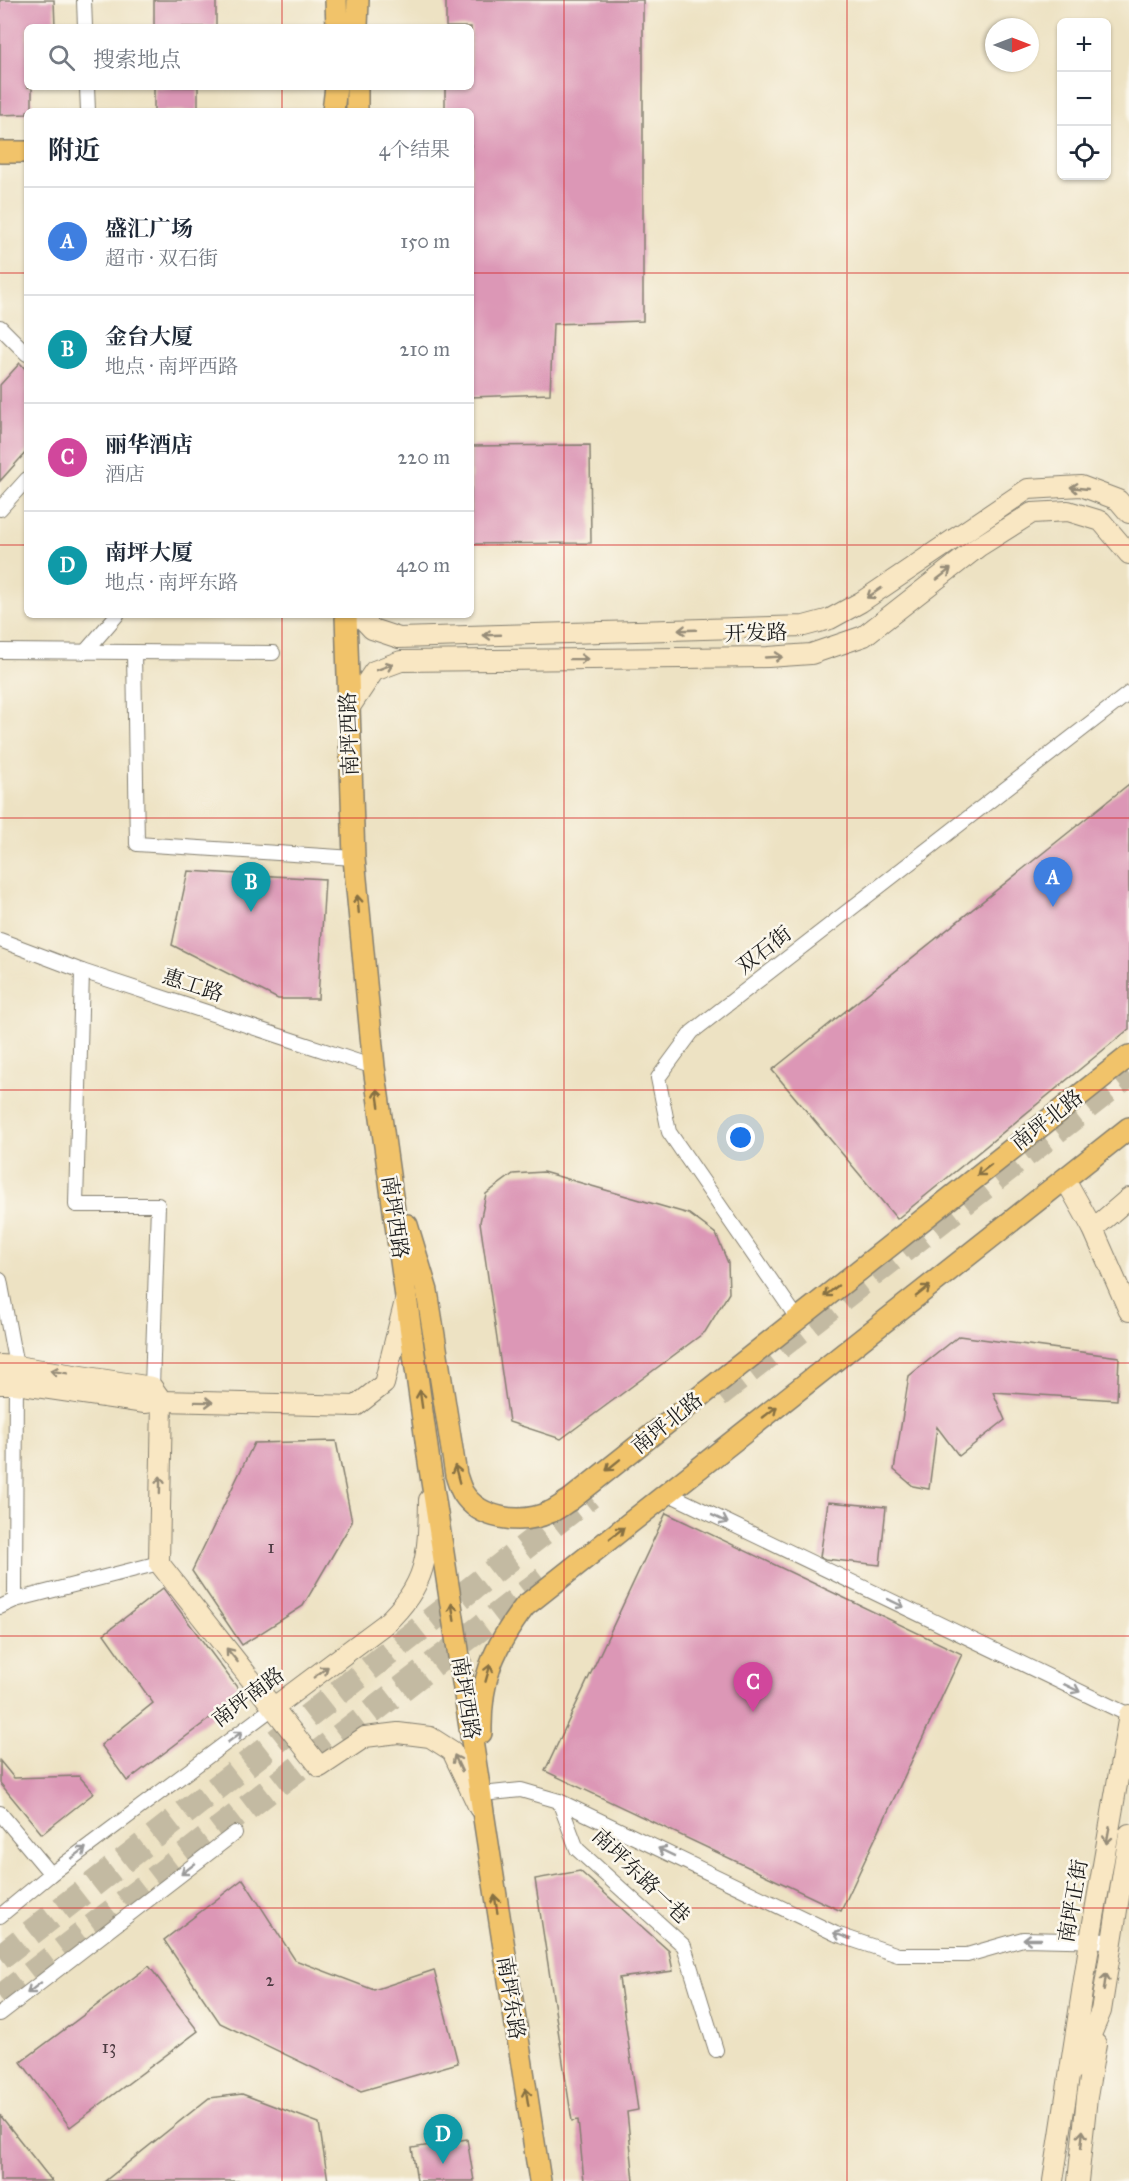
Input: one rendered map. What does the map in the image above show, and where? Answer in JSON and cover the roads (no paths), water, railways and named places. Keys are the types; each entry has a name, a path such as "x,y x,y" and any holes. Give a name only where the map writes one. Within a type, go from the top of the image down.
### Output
{"main road":[{"path":"336,0 337,24"},
{"path":"357,0 357,24"},
{"path":"333,108 336,90"},
{"path":"357,90 357,108"},
{"path":"0,152 24,152"},
{"name":"南坪西路","path":"346,618 354,858 374,1067 429,1462 482,1794 482,1816"},
{"name":"南坪北路","path":"386,1156 427,1291 456,1476 463,1493 475,1506 489,1514 508,1518 531,1518 549,1513 570,1500 1129,1056"},
{"path":"482,1794 480,1724 484,1686 493,1654 506,1630 525,1606 1129,1128"},
{"name":"南坪东路","path":"482,1816 540,2181"}],"street":[{"path":"84,0 85,24"},
{"path":"87,90 88,108"},
{"path":"0,327 24,351"},
{"path":"0,509 24,482"},
{"name":"开发路","path":"362,618 372,628 399,638 804,626 830,619 861,602 1028,489 1081,486 1118,500 1129,513"},
{"name":"开发路","path":"348,710 374,671 401,661 768,657 811,654 864,636 978,548 1032,513 1068,511 1101,521 1129,554"},
{"path":"85,652 114,618"},
{"path":"0,651 273,653"},
{"path":"134,652 137,844 354,858"},
{"name":"双石街","path":"797,1318 669,1132 658,1078 692,1032 1129,693"},
{"name":"惠工路","path":"0,940 82,971 374,1067"},
{"path":"82,971 76,1205 158,1205 153,1397 159,1563 320,1767 365,1737 398,1732 430,1737 452,1751 482,1816"},
{"path":"1065,1179 1093,1229 1129,1311"},
{"path":"1093,1229 1129,1198"},
{"path":"0,1280 8,1375 15,1600"},
{"path":"8,1375 153,1397 356,1406 384,1384 406,1294"},
{"name":"南坪南路","path":"0,1916 51,1874 385,1624 399,1611 413,1591 423,1569 428,1547 429,1462"},
{"path":"668,1493 1129,1715"},
{"path":"0,1607 15,1600 159,1563"},
{"name":"南坪正街","path":"1053,2181 1090,1941 1129,1715"},
{"path":"482,1794 521,1790 558,1801 836,1934 898,1955 967,1955 1023,1939 1111,1941"},
{"name":"南坪东路一巷","path":"558,1801 577,1849 684,1946 716,2050"},
{"path":"0,1813 51,1874"},
{"path":"0,2014 235,1833"},
{"name":"南坪正街","path":"1065,2095 1101,2011 1129,1834"},
{"path":"1078,2181 1087,2097 1101,2011"}],"tunnel":[{"path":"718,1395 1129,1074"},
{"path":"0,1957 590,1496"},
{"path":"0,1998 544,1579"}],"place":[{"name":"盛汇广场","path":"1053,907"},
{"name":"金台大厦","path":"251,912"},
{"name":"丽华酒店","path":"753,1712"},
{"name":"南坪大厦","path":"443,2164"}]}
